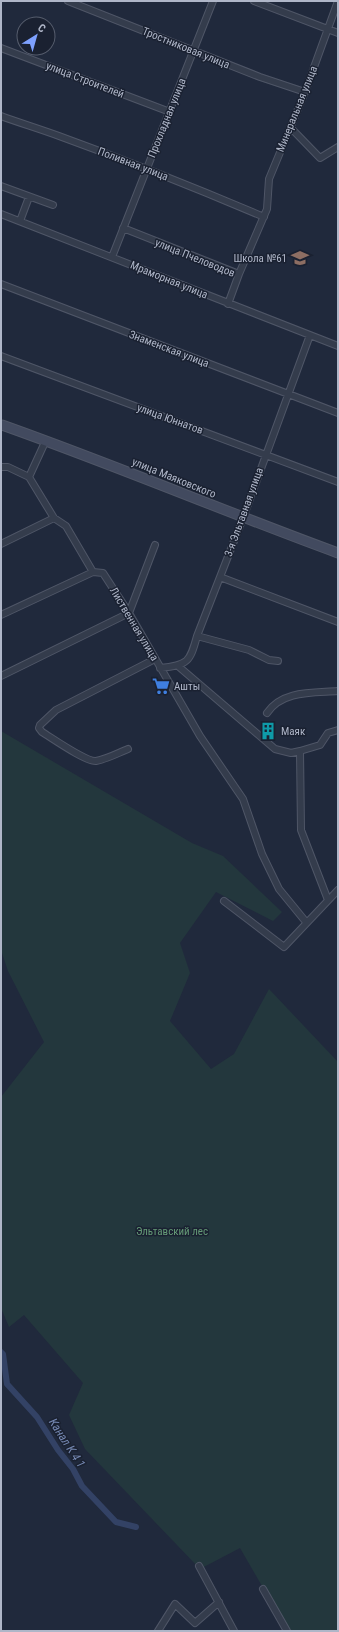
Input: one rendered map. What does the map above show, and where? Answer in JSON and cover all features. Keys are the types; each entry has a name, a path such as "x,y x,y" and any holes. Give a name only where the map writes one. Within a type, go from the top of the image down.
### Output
{"street":[{"name":"Тростниковая улица","path":"68,1 260,77 305,92"},
{"name":"Прохладная улица","path":"112,256 213,1"},
{"path":"254,1 269,4 338,33"},
{"name":"Минеральная улица","path":"240,274 267,209 269,179 305,92 338,1"},
{"name":"улица Строителей","path":"1,48 170,112"},
{"name":"Поливная улица","path":"1,116 58,135 202,190 264,217"},
{"path":"290,127 320,158 338,147"},
{"path":"1,186 53,205"},
{"path":"20,221 30,197"},
{"name":"Мраморная улица","path":"1,214 112,256 228,304 338,346"},
{"name":"улица Пчеловодов","path":"123,228 240,274 228,304"},
{"name":"Знаменская улица","path":"1,284 338,413"},
{"name":"3-я Эльтавная улица","path":"178,666 185,663 189,658 243,518 310,335"},
{"name":"улица Юннатов","path":"1,356 338,482"},
{"name":"улица Маяковского","path":"2,425 46,440 243,518 338,553"},
{"path":"1,468 8,467 29,477 46,440"},
{"name":"Лиственная улица","path":"29,477 54,518 66,526 93,572 103,573 129,614 200,736 243,799 262,854 279,889 306,922"},
{"path":"1,544 54,518"},
{"path":"1,676 129,614 155,545"},
{"path":"1,615 93,572"},
{"path":"220,577 338,622"},
{"path":"197,636 249,650 269,660 278,661"},
{"path":"128,749 99,760 92,761 42,732 39,728 40,725 56,710 155,659"},
{"path":"160,668 178,666 275,749 291,754 320,745 328,733 338,730"},
{"path":"267,713 269,709 283,698 300,694 338,691"},
{"path":"300,751 301,830 328,900"},
{"path":"224,901 284,947 306,922 338,890"},
{"path":"200,1566 234,1631"},
{"path":"263,1589 287,1631"},
{"path":"158,1631 175,1604 195,1623 219,1602"}],"green space":[{"name":"Эльтавский лес","path":"1,731 192,843 223,856 282,912 273,921 216,892 180,943 190,973 170,1021 211,1069 234,1054 269,989 338,1062 338,1631 288,1631 240,1548 200,1569 85,1449 69,1415 83,1383 24,1315 9,1327 1,1308 1,1097 44,1042 8,971 1,950"}],"waterway":[{"name":"Канал К 4 1","path":"1,1352 3,1354 7,1384 37,1417 58,1450 73,1469 82,1486 116,1522 136,1527"}],"place":[{"name":"Школа №61","path":"300,258"},
{"name":"Ашты","path":"161,686"},
{"name":"Маяк","path":"268,731"}]}
